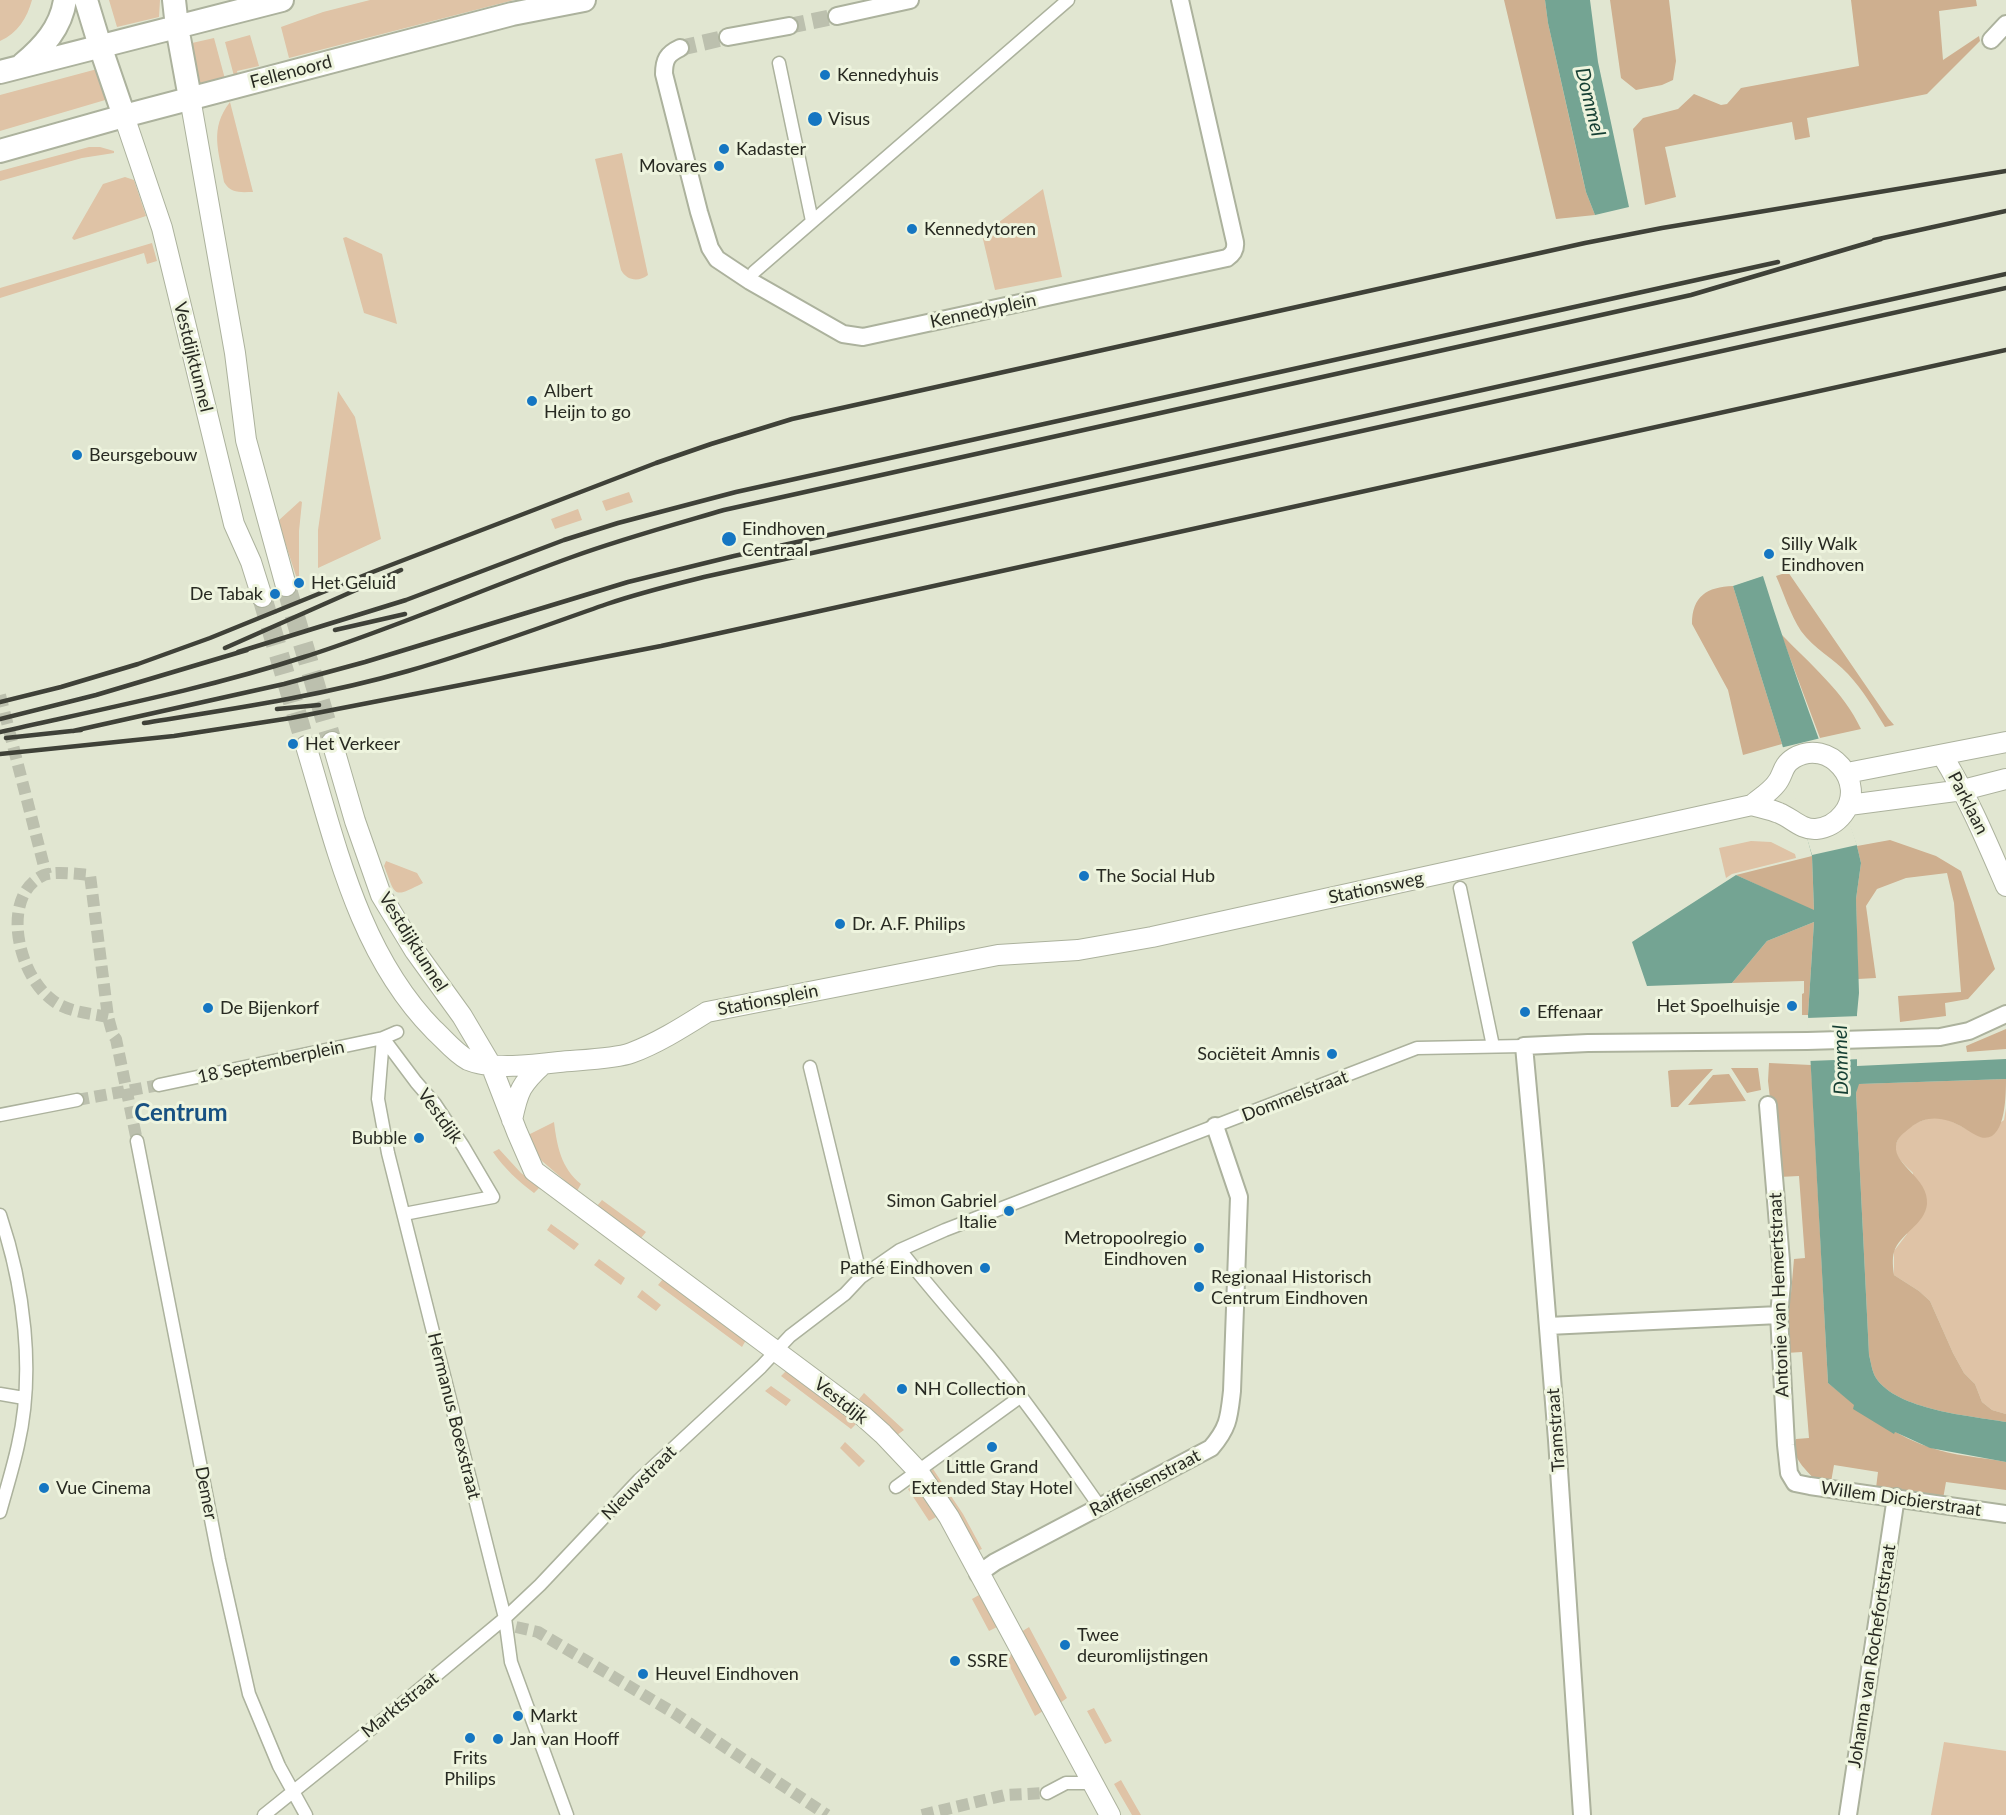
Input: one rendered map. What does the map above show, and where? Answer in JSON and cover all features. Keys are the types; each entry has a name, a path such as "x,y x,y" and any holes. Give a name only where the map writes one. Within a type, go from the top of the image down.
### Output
{"main road":[{"path":"22,65 43,47 59,23 65,0"},
{"path":"86,0 124,116"},
{"path":"174,0 190,98"},
{"path":"0,72 282,0"},
{"name":"Fellenoord","path":"0,151 190,98 512,14 584,0"}],"street":[{"path":"837,16 910,0"},
{"path":"754,272 1068,0"},
{"name":"Kennedyplein","path":"680,48 670,52 664,61 664,74 699,212 710,248 717,259 750,281 843,334 864,337 1231,256 1236,247 1180,0"},
{"path":"1991,40 2006,24"},
{"path":"728,37 789,26"},
{"path":"779,63 812,221"},
{"name":"Vestdijktunnel","path":"190,98 235,353 246,440 286,586"},
{"name":"Vestdijktunnel","path":"124,116 162,228 234,524 251,562 262,597"},
{"name":"Vestdijktunnel","path":"332,742 355,821 381,895 415,951 462,1016 491,1065"},
{"path":"1847,808 1851,789 1847,773 2006,742"},
{"name":"Vestdijktunnel","path":"306,746 357,907 385,964 420,1016"},
{"name":"Stationsweg","path":"1752,805 1779,781 1784,767 1801,755 1809,753 1827,755 1842,766 1847,773"},
{"name":"Parklaan","path":"1942,755 1977,817 2006,886"},
{"name":"Stationsweg","path":"998,955 1078,950 1152,937 1752,805 1780,813 1803,828 1816,829 1838,820 1847,808 1963,790 2006,779"},
{"path":"1460,888 1493,1046"},
{"name":"Stationsplein","path":"420,1016 462,1056 478,1063 543,1064 629,1054 669,1035 707,1012 998,955"},
{"name":"Dommelstraat","path":"775,1351 790,1336 845,1294 861,1277 900,1250 956,1226 1417,1048 1940,1037 1969,1030 2006,1014"},
{"name":"18 Septemberplein","path":"159,1085 383,1038 397,1032"},
{"path":"383,1038 378,1099 388,1153 404,1214"},
{"name":"Vestdijk","path":"383,1038 435,1104 493,1197 404,1214"},
{"name":"Tramstraat","path":"1524,1046 1548,1326 1582,1815"},
{"path":"512,1120 517,1096 525,1080 543,1064"},
{"name":"Vestdijk","path":"491,1065 534,1171 863,1416 918,1471 949,1517 1110,1815"},
{"path":"810,1067 861,1277"},
{"path":"0,1115 77,1100"},
{"name":"Antonie van Hemertstraat","path":"1768,1105 1781,1261 1782,1283 1779,1315 1786,1445 1789,1473 1796,1483"},
{"name":"Raiffeisenstraat","path":"978,1574 996,1562 1211,1448 1223,1433 1228,1420 1232,1390 1239,1197 1215,1126"},
{"name":"Demer","path":"137,1141 219,1560 249,1694 279,1766 306,1815"},
{"name":"Hermanus Boexstraat","path":"404,1214 505,1617"},
{"path":"0,1215 8,1238 20,1295 27,1358 18,1444 0,1512"},
{"path":"900,1250 938,1299 989,1356 1100,1507"},
{"path":"1548,1326 1779,1315"},
{"name":"Nieuwstraat","path":"505,1617 540,1585 639,1480 753,1375 775,1351"},
{"path":"0,1394 24,1398"},
{"path":"896,1487 1020,1397"},
{"name":"Willem Dicbierstraat","path":"1796,1483 2006,1514"},
{"name":"Johanna van Rochefortstraat","path":"1848,1815 1896,1497"},
{"path":"505,1617 516,1628"},
{"path":"505,1617 511,1662 567,1815"},
{"name":"Marktstraat","path":"264,1815 505,1617"},
{"path":"1047,1793 1066,1783 1091,1783"}],"shaded area":[{"path":"0,0 32,0 21,24 12,34 0,41"},
{"path":"109,0 160,0 159,17 117,27"},
{"path":"370,0 514,0 289,58 281,27 323,12"},
{"path":"1504,0 1545,0 1548,23 1582,175 1595,215 1556,219"},
{"path":"1610,0 1669,0 1676,61 1673,80 1662,85 1636,90 1621,78"},
{"path":"1851,0 1976,0 1977,6 1939,11 1943,60 1979,36 1980,41 1927,94 1807,118 1810,137 1795,140 1792,122 1665,147 1676,197 1645,205 1633,129 1643,118 1678,109 1694,94 1721,105 1727,104 1741,88 1859,66"},
{"path":"250,35 259,66 237,71 238,75 234,76 225,42"},
{"path":"214,38 225,79 198,86 192,43"},
{"path":"101,68 112,98 0,131 0,95"},
{"path":"230,102 253,192 230,189 224,182 217,140 220,122"},
{"path":"89,147 100,147 114,151 114,153 82,158 0,181 0,171"},
{"path":"622,153 648,275 637,279 626,276 621,270 595,159"},
{"path":"125,177 134,180 146,216 74,240 72,238 103,184"},
{"path":"1043,189 1062,277 995,290 982,235"},
{"path":"346,237 382,254 397,324 364,313 343,238"},
{"path":"152,243 157,261 147,264 144,253 0,298 0,288"},
{"path":"338,391 355,417 381,539 318,568 318,530"},
{"path":"629,492 633,502 606,511 602,501"},
{"path":"300,501 302,502 299,531 299,578 297,579 278,521"},
{"path":"578,509 582,520 555,529 551,519"},
{"path":"1788,572 1894,725 1885,727 1853,680 1801,631 1776,576"},
{"path":"1733,586 1782,744 1743,755 1728,690 1692,624 1695,606 1703,595 1716,588"},
{"path":"1781,634 1836,691 1861,729 1820,738"},
{"path":"1890,840 1936,856 1961,871 1995,969 1968,999 1945,1003 1946,1016 1900,1022 1898,996 1961,992 1954,903 1947,873 1906,878 1877,889 1866,906 1876,978 1858,979 1856,899 1861,863 1857,846"},
{"path":"1751,841 1771,842 1795,854 1796,858 1732,874 1726,878 1719,848"},
{"path":"1812,856 1814,911 1736,875"},
{"path":"386,861 417,873 423,883 400,893 396,892 384,866"},
{"path":"1814,922 1808,1015 1802,1015 1804,981 1732,983 1767,941"},
{"path":"2006,1029 2006,1049 1967,1052 1966,1046"},
{"path":"1769,1063 1811,1065 1828,1383 1876,1420 1915,1442 1948,1452 2006,1462 2006,1490 1946,1482 1943,1499 1876,1488 1878,1472 1834,1465 1831,1482 1823,1488 1798,1459 1794,1445 1796,1439 1809,1438 1802,1352 1786,1353 1786,1311 1791,1293 1794,1259 1805,1258 1799,1176 1779,1177 1768,1081"},
{"path":"1731,1068 1758,1068 1761,1090 1747,1093"},
{"path":"1713,1069 1678,1107 1671,1107 1668,1071"},
{"path":"1729,1074 1746,1101 1688,1105 1713,1075"},
{"path":"2006,1079 2003,1117 2000,1126 1989,1137 1980,1137 1943,1119 1930,1119 1916,1124 1898,1140 1896,1146 1900,1160 1923,1187 1927,1204 1922,1218 1897,1245 1893,1261 1894,1275 1930,1301 1953,1353 1964,1373 1975,1384 1982,1402 1992,1410 2006,1414 2006,1422 1955,1414 1917,1404 1900,1398 1886,1389 1875,1376 1869,1355 1856,1093 1858,1084"},
{"path":"2006,1108 2006,1414 1992,1410 1982,1402 1975,1384 1964,1373 1953,1353 1930,1301 1894,1275 1894,1251 1907,1234 1913,1173 1897,1155 1896,1147 1903,1133 1918,1122 1942,1118 1981,1137 2004,1120"},
{"path":"554,1122 564,1164 581,1184 577,1191 542,1161 524,1137"},
{"path":"499,1149 521,1173 540,1187 534,1193 512,1174 493,1152"},
{"path":"602,1200 646,1232 641,1238 597,1206"},
{"path":"551,1224 579,1244 574,1250 547,1230"},
{"path":"599,1259 625,1278 621,1285 594,1265"},
{"path":"663,1279 746,1340 742,1347 658,1285"},
{"path":"642,1290 661,1305 656,1311 637,1297"},
{"path":"787,1370 857,1423 851,1429 781,1376"},
{"path":"771,1386 791,1400 786,1406 765,1391"},
{"path":"864,1393 904,1430 897,1435 859,1399"},
{"path":"845,1442 865,1461 859,1467 840,1448"},
{"path":"933,1469 963,1514 982,1549 977,1551 929,1473"},
{"path":"914,1485 936,1517 929,1521 908,1489"},
{"path":"979,1595 997,1627 989,1631 972,1599"},
{"path":"1029,1627 1067,1698 1060,1703 1021,1632"},
{"path":"1012,1654 1043,1711 1035,1716 1005,1657"},
{"path":"1094,1708 1112,1741 1105,1744 1087,1711"},
{"path":"1944,1742 2006,1751 2006,1815 1931,1815"},
{"path":"1121,1780 1141,1815 1132,1815 1114,1784"}],"water":[{"name":"Dommel","path":"1545,0 1590,0 1598,62 1629,207 1595,215 1586,192 1548,23"},
{"name":"Dommel","path":"1763,576 1861,863 1856,899 1859,993 1857,1066 2006,1059 2006,1079 1859,1084 1856,1093 1869,1355 1876,1378 1886,1389 1900,1398 1917,1404 1955,1414 2006,1422 2006,1462 1930,1448 1895,1432 1894,1434 1853,1409 1854,1405 1828,1383 1808,1015 1814,922 1767,941 1732,983 1647,986 1632,942 1736,875 1814,910 1812,856 1782,744 1733,586"}],"pier":[{"path":"1821,738 1857,845 1812,855 1780,748"},
{"path":"1860,1016 1862,1059 1808,1061 1807,1018"}],"tunnel":[{"path":"789,26 837,16"},
{"path":"680,48 728,37"},
{"path":"286,586 332,742"},
{"path":"262,597 306,746"},
{"path":"0,695 46,874"},
{"path":"108,1017 78,1011 57,1003 39,987 29,971 18,935 18,916 22,899 30,885 44,875 60,873 90,875 108,1017 116,1039 137,1141"},
{"path":"77,1100 159,1085"},
{"path":"516,1627 538,1632 674,1713 827,1815"},
{"path":"922,1815 1005,1795 1047,1793"}],"railway":[{"path":"0,702 138,664 210,638 370,573 656,463 792,419 1585,243 1662,228 2006,171"},
{"path":"1874,240 2006,211"},
{"path":"0,732 153,698 304,657 372,634 591,550 724,510 1691,295 1881,239"},
{"path":"238,652 406,600 564,540 618,523 736,492 1778,262"},
{"path":"73,731 284,684 365,662 628,582 734,556 2006,274"},
{"path":"144,723 276,701 375,680 458,656 619,600 704,577 2006,288"},
{"path":"0,754 174,736 291,718 661,646 2006,350"},
{"path":"225,648 401,570"},
{"path":"335,630 405,614"},
{"path":"0,719 96,695 247,650"},
{"path":"277,709 319,705"},
{"path":"6,738 81,730"}],"place":[{"name":"Kennedyhuis","path":"825,75"},
{"name":"Visus","path":"815,119"},
{"name":"Kadaster","path":"724,149"},
{"name":"Movares","path":"719,166"},
{"name":"Kennedytoren","path":"912,229"},
{"name":"Albert Heijn to go","path":"532,401"},
{"name":"Beursgebouw","path":"77,455"},
{"name":"Eindhoven Centraal","path":"729,539"},
{"name":"Silly Walk Eindhoven","path":"1769,554"},
{"name":"Het Geluid","path":"299,583"},
{"name":"De Tabak","path":"275,594"},
{"name":"Het Verkeer","path":"293,744"},
{"name":"The Social Hub","path":"1084,876"},
{"name":"Dr. A.F. Philips","path":"840,924"},
{"name":"Het Spoelhuisje","path":"1792,1006"},
{"name":"De Bijenkorf","path":"208,1008"},
{"name":"Effenaar","path":"1525,1012"},
{"name":"Sociëteit Amnis","path":"1332,1054"},
{"name":"Bubble","path":"419,1138"},
{"name":"Simon Gabriel Italie","path":"1009,1211"},
{"name":"Metropoolregio Eindhoven","path":"1199,1248"},
{"name":"Pathé Eindhoven","path":"985,1268"},
{"name":"Regionaal Historisch Centrum Eindhoven","path":"1199,1287"},
{"name":"NH Collection","path":"902,1389"},
{"name":"Little Grand Extended Stay Hotel","path":"992,1447"},
{"name":"Vue Cinema","path":"44,1488"},
{"name":"Twee deuromlijstingen","path":"1065,1645"},
{"name":"SSRE","path":"955,1661"},
{"name":"Heuvel Eindhoven","path":"643,1674"},
{"name":"Markt","path":"518,1716"},
{"name":"Frits Philips","path":"470,1738"},
{"name":"Jan van Hooff","path":"498,1739"}],"district":[{"name":"Centrum","path":"181,1113"}]}
